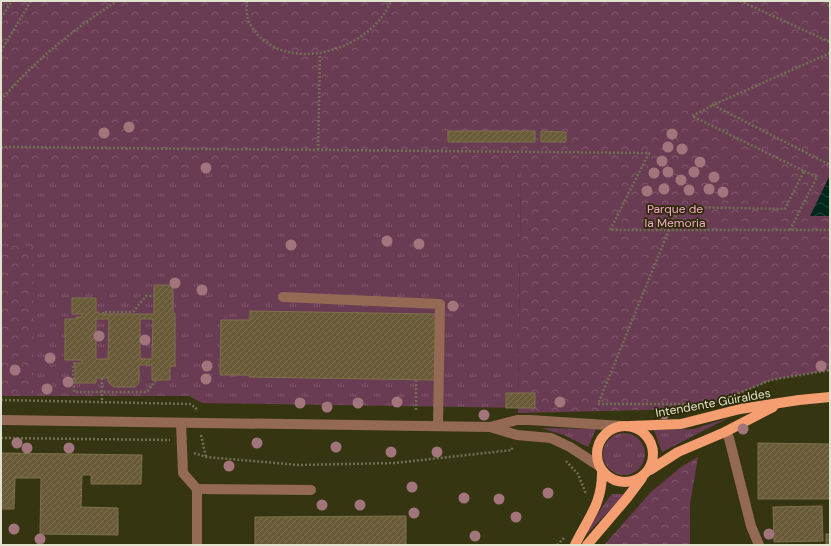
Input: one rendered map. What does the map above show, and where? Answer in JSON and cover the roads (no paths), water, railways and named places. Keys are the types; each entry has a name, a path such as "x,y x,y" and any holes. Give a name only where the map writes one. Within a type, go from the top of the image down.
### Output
{"main road":[{"path":"778,404 830,397"},
{"name":"Intendente Güiraldes","path":"626,426 681,424 740,409 778,404"},
{"name":"Intendente Güiraldes","path":"587,545 646,473 678,452 725,432 778,404"},
{"path":"575,545 600,500 602,487 601,470 596,453 600,440 609,430 626,426 640,430 648,438 652,447 653,457 646,473 633,482 622,483 611,480 601,470"}],"lane":[{"path":"283,297 440,304 438,426"},
{"path":"1,420 490,427 518,420 626,426"},
{"path":"182,423 183,473 197,489 197,545"},
{"path":"490,427 517,435 551,438 570,447 601,470"},
{"path":"725,432 729,438 751,526 759,545"},
{"path":"197,489 311,490"}],"water":[{"path":"830,175 830,216 810,216"}],"park label":[{"name":"Parque de la Memoria","path":"675,216"}]}
